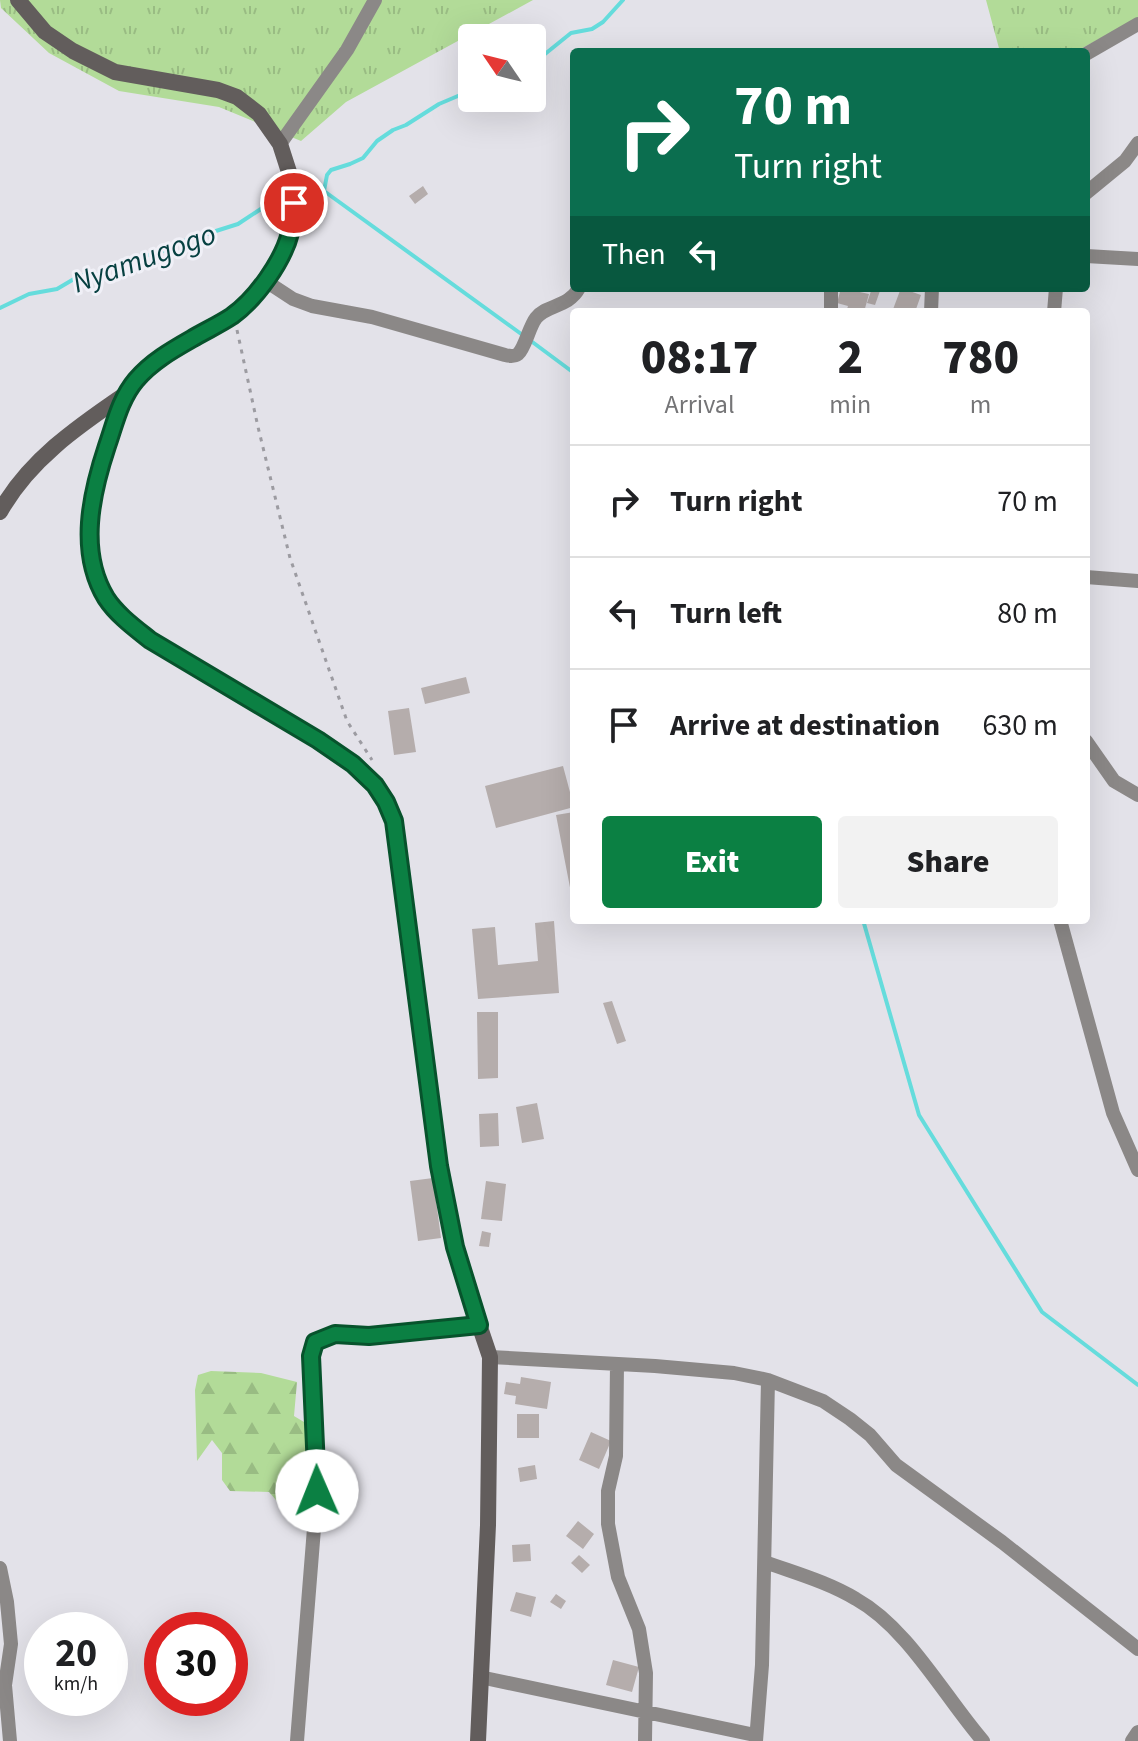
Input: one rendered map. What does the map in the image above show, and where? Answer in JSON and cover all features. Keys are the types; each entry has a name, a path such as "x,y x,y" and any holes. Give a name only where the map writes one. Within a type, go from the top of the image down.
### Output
{"main road":[{"path":"0,512 10,495 45,454 124,395 138,377 162,356 233,315 253,297 281,257 290,232 294,203 280,144 259,114 237,97 218,90 115,72 73,51 45,32 18,0"},
{"path":"124,395 98,472 91,512 89,545 94,571 107,599 150,640 353,764 375,785 394,821 439,1166 461,1271 490,1357 488,1525 478,1741"}],"street":[{"path":"280,144 347,50 375,0"},
{"path":"1090,52 1138,24"},
{"path":"1090,190 1132,162 1138,143"},
{"path":"1090,256 1138,259"},
{"path":"264,280 293,299 312,306 372,317 513,356 519,353 541,313 565,303 577,292"},
{"path":"1090,577 1138,581"},
{"path":"1090,747 1114,781 1138,795"},
{"path":"1061,924 1113,1113 1138,1170"},
{"path":"297,1741 317,1491 311,1356 315,1342 335,1334 369,1336 479,1325"},
{"path":"490,1357 734,1373 768,1380 823,1401 870,1435 896,1465 1002,1542 1138,1649"},
{"path":"617,1364 616,1456 608,1491 608,1524 618,1577 639,1629 646,1673 645,1741"},
{"path":"480,1677 756,1738 762,1665 768,1380"},
{"path":"765,1562 857,1599 894,1627 983,1741"},
{"path":"0,1568 11,1644 5,1685 10,1741"},
{"path":"1132,1741 1138,1732"}],"path":[{"path":"233,315 290,558 347,721 373,762 375,785"}],"green space":[{"path":"0,0 533,0 489,24 458,24 458,41 346,102 301,141 219,107 119,91 49,53 1,8"},
{"path":"986,0 1138,0 1138,18 1082,48 999,48"},
{"path":"211,1371 261,1373 297,1382 294,1416 309,1425 314,1473 299,1502 282,1507 269,1492 230,1491 222,1480 222,1453 212,1440 197,1461 195,1390 198,1375"}],"building":[{"path":"423,186 428,194 415,204 409,196"},
{"path":"840,292 869,294 865,308 847,308 837,303"},
{"path":"871,292 880,292 875,305 867,303"},
{"path":"900,292 921,295 916,308 894,308"},
{"path":"466,677 470,693 425,704 421,688"},
{"path":"409,708 416,752 394,755 388,711"},
{"path":"563,766 570,792 570,808 496,828 485,786"},
{"path":"570,813 570,887 556,815"},
{"path":"554,921 559,993 478,999 472,929 495,927 498,965 538,961 535,923"},
{"path":"612,1001 626,1041 617,1044 603,1003"},
{"path":"477,1012 498,1012 498,1078 478,1079"},
{"path":"537,1103 544,1139 522,1143 516,1107"},
{"path":"498,1113 499,1146 480,1147 479,1114"},
{"path":"433,1178 441,1238 418,1241 410,1181"},
{"path":"486,1181 506,1184 502,1221 481,1219"},
{"path":"482,1231 491,1233 489,1247 479,1246"},
{"path":"521,1377 551,1382 547,1409 515,1404 516,1396 504,1394 506,1382 520,1384"},
{"path":"517,1414 539,1414 539,1438 517,1438"},
{"path":"591,1432 611,1441 599,1469 579,1460"},
{"path":"535,1465 537,1479 520,1482 518,1468"},
{"path":"578,1521 594,1534 583,1549 566,1536"},
{"path":"530,1544 531,1561 513,1562 512,1545"},
{"path":"579,1555 590,1565 582,1573 571,1563"},
{"path":"516,1592 536,1597 531,1617 510,1611"},
{"path":"556,1594 566,1601 561,1609 550,1602"},
{"path":"613,1660 639,1667 632,1692 606,1685"}],"waterway":[{"name":"Nyamugogo","path":"546,53 571,33 592,29 603,22 623,0"},
{"name":"Nyamugogo","path":"302,192 324,191 331,170 363,158 377,141 393,130 458,96"},
{"path":"324,191 524,336"},
{"name":"Nyamugogo","path":"0,308 29,294 57,289 79,276 98,274 130,259 159,253 178,243 238,224 284,197"},
{"path":"531,341 570,370"},
{"path":"864,924 919,1115 1042,1312 1138,1385"}],"route":[{"path":"294,203 290,232 281,257 253,297 233,315 162,356 138,377 124,395 98,472 89,545 94,571 107,599 125,619 150,640 353,764 375,785 394,821 439,1166 461,1271 479,1325 369,1336 335,1334 315,1342 311,1356 317,1491"}]}
